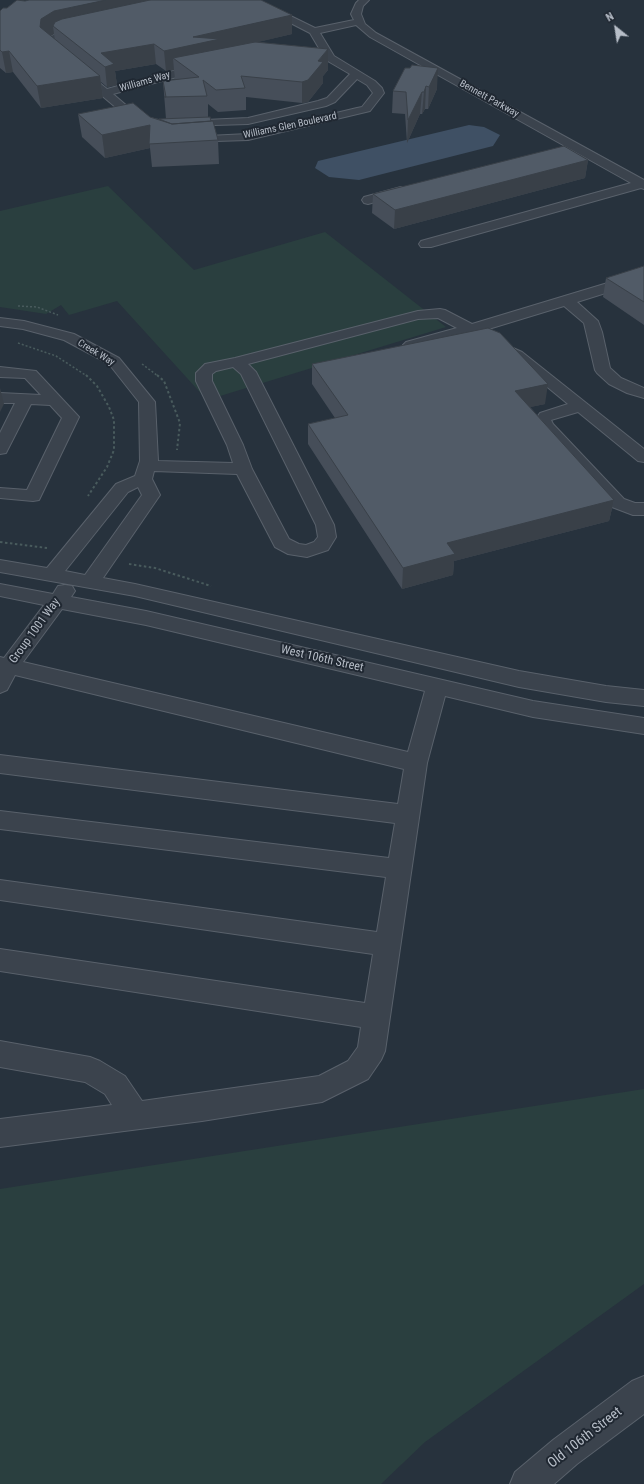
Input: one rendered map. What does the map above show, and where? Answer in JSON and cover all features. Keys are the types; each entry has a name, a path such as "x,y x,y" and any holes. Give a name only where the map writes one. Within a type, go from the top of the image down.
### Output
{"street":[{"path":"251,0 314,31 359,22 356,14 364,0"},
{"name":"Bennett Parkway","path":"359,22 373,35 643,184"},
{"path":"94,28 53,38 49,43 49,47 148,127"},
{"name":"Williams Glen Boulevard","path":"176,140 248,136 366,109 379,93 377,88 330,58 328,52 314,31"},
{"path":"312,53 328,52"},
{"name":"Williams Way","path":"106,94 180,72 215,65"},
{"name":"Williams Glen Boulevard","path":"174,124 248,121 322,104 331,100 356,74"},
{"path":"559,150 574,146"},
{"path":"426,244 643,184"},
{"path":"368,200 414,188"},
{"path":"394,349 469,330 566,302 644,276"},
{"path":"566,302 591,321 595,332 603,370 614,381 633,390 644,393"},
{"path":"236,362 248,372 325,525 327,537 321,546 307,551 295,550 282,543 243,469 235,444 204,381 204,373 211,367 236,362 418,315 440,313 454,319 490,343 517,355 644,457"},
{"name":"Creek Way","path":"0,322 24,325 69,337 114,361 147,402 149,460 145,473 151,495 82,580"},
{"path":"0,372 30,374 71,417 33,496 0,494"},
{"path":"0,398 55,400"},
{"path":"0,449 25,400"},
{"path":"580,406 546,416 543,420 544,426 618,503 633,509 644,509"},
{"path":"52,575 122,488 145,473 243,469"},
{"name":"West 106th Street","path":"0,566 82,580 188,602 519,678 606,694 644,698"},
{"name":"Group 1001 Way","path":"0,685 5,664 57,600 82,580"},
{"name":"West 106th Street","path":"0,590 146,618 533,709 644,726"},
{"path":"5,664 416,763"},
{"path":"0,1133 136,1116 322,1089 358,1070 371,1051 416,763 437,687"},
{"path":"0,764 408,814"},
{"path":"0,820 400,869"},
{"path":"0,890 388,945"},
{"path":"0,960 377,1017"},
{"path":"0,1054 90,1070 115,1085 136,1116"},
{"name":"Old 106th Street","path":"527,1484 565,1452 644,1393"}],"path":[{"path":"0,542 51,549"}],"green space":[{"path":"108,186 194,270 325,232 446,327 207,400 117,301 69,315 61,305 46,314 0,307 0,211"},
{"path":"644,1089 644,1284 425,1442 381,1484 0,1484 0,1189"}],"water":[{"path":"469,125 484,127 500,135 493,146 359,180 329,177 315,168 318,161"}],"building":[{"path":"17,0 106,0 54,11 41,19 40,27 100,76 37,86 9,51 2,52 0,50 0,11 3,8 7,8"},
{"path":"150,0 261,0 292,15 193,37 220,39 164,51 154,44 101,53 114,64 105,67 53,26 55,22 62,19"},
{"path":"255,42 328,49 318,61 323,62 308,80 302,82 241,76 245,88 216,90 203,80 207,96 166,97 163,81 199,77 173,58"},
{"path":"412,65 438,68 429,87 426,86 424,92 422,92 408,120 406,92 393,91 405,68 410,68"},
{"path":"133,103 150,117 172,124 213,121 218,140 149,144 150,125 102,135 78,114"},
{"path":"210,117 211,121 172,124 159,119"},
{"path":"564,146 588,160 395,210 373,194"},
{"path":"644,266 644,302 606,278"},
{"path":"488,328 500,333 548,384 515,391 614,500 447,543 455,554 403,568 308,424 348,415 312,364"}]}
